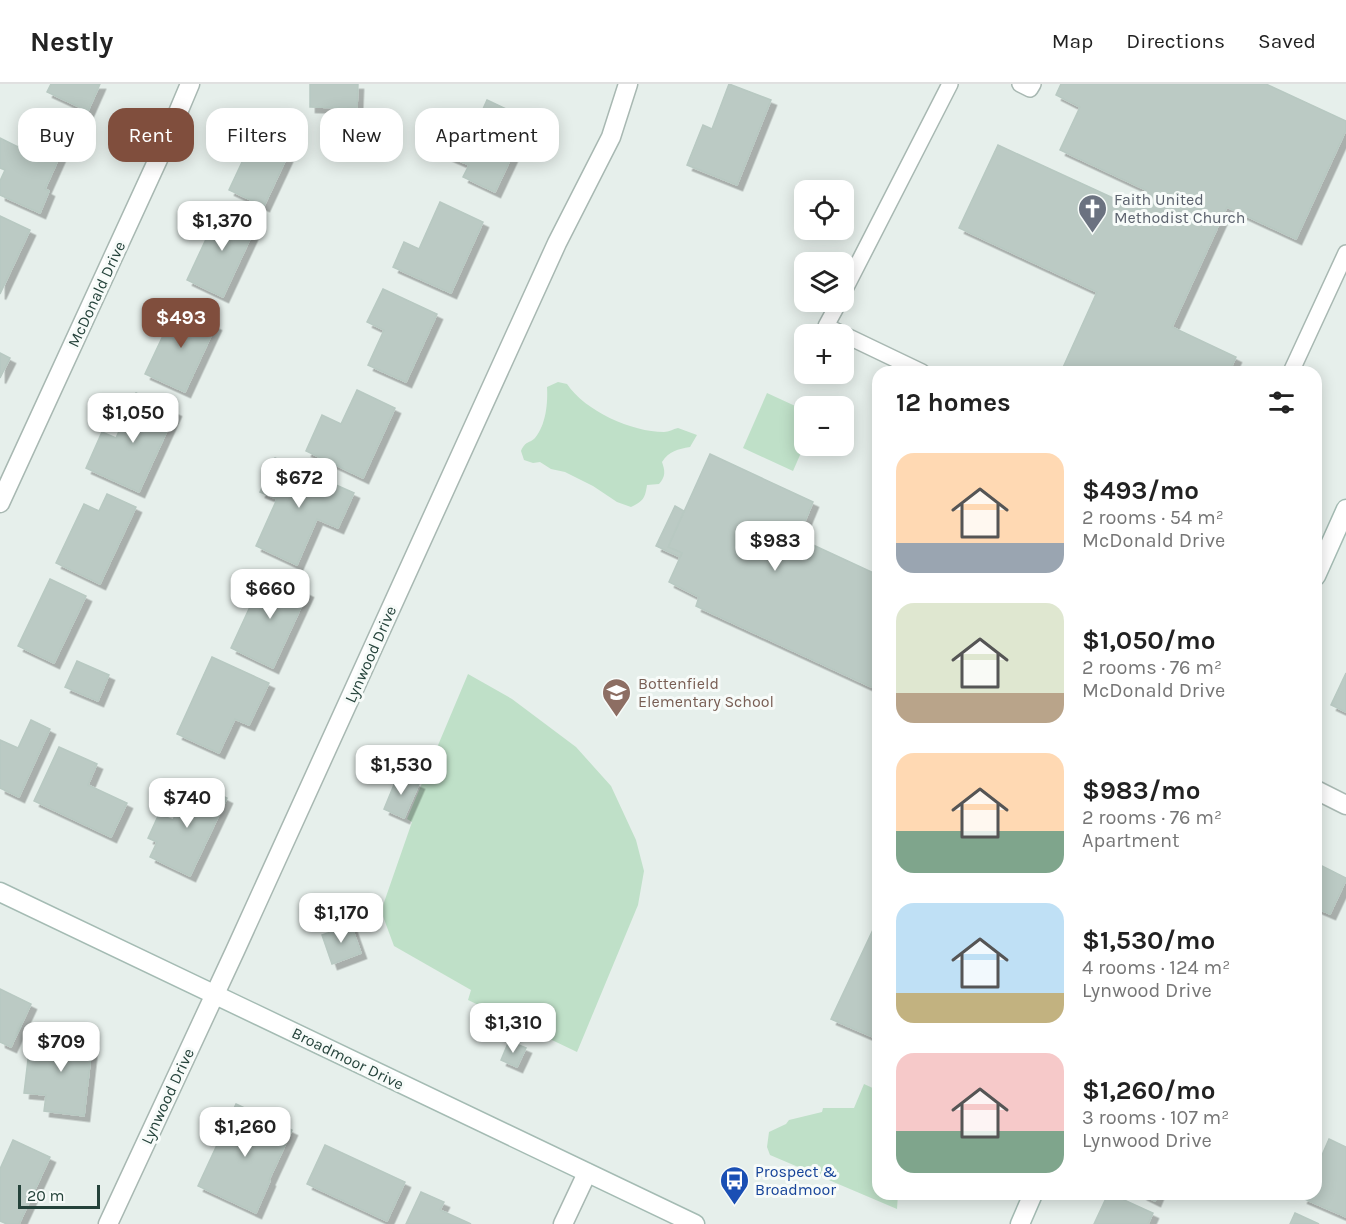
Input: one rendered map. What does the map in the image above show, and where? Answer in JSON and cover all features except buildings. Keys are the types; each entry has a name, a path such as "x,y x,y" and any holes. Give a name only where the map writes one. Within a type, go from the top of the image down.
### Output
{"street":[{"name":"McDonald Drive","path":"0,503 155,166 190,84"},
{"name":"Lynwood Drive","path":"108,1224 557,243 611,137 628,84"},
{"path":"1322,558 1346,509"},
{"path":"1322,793 1346,804"},
{"name":"Broadmoor Drive","path":"0,892 695,1224"},
{"path":"563,1224 586,1173"},
{"path":"1020,1224 1030,1200"}],"lane":[{"path":"854,272 950,84"},
{"path":"1020,84 1030,89 1033,84"},
{"path":"1294,366 1346,253"},
{"path":"834,312 826,326 909,366"}],"green space":[{"path":"558,382 567,384 585,403 597,411 624,424 664,432 678,428 697,435 690,447 674,451 665,458 662,462 663,478 659,484 647,485 641,501 631,507 617,502 593,486 565,472 551,469 540,462 533,463 524,460 521,451 539,433 544,420 547,407 547,387"},
{"path":"767,393 794,405 794,456 800,456 793,471 743,448"},
{"path":"468,674 512,699 576,747 611,786 636,840 644,871 638,905 577,1052 468,1000 471,990 394,946 381,911 412,822 407,819"},
{"path":"864,1084 872,1088 872,1198 770,1155 767,1147 769,1132 786,1124 789,1120 822,1112 823,1108 854,1108"},
{"path":"876,1200 898,1200 897,1209"}],"place":[{"name":"Faith United Methodist Church","path":"1093,234"},
{"name":"Bottenfield Elementary School","path":"617,718"},
{"name":"Prospect & Broadmoor","path":"734,1206"}]}
